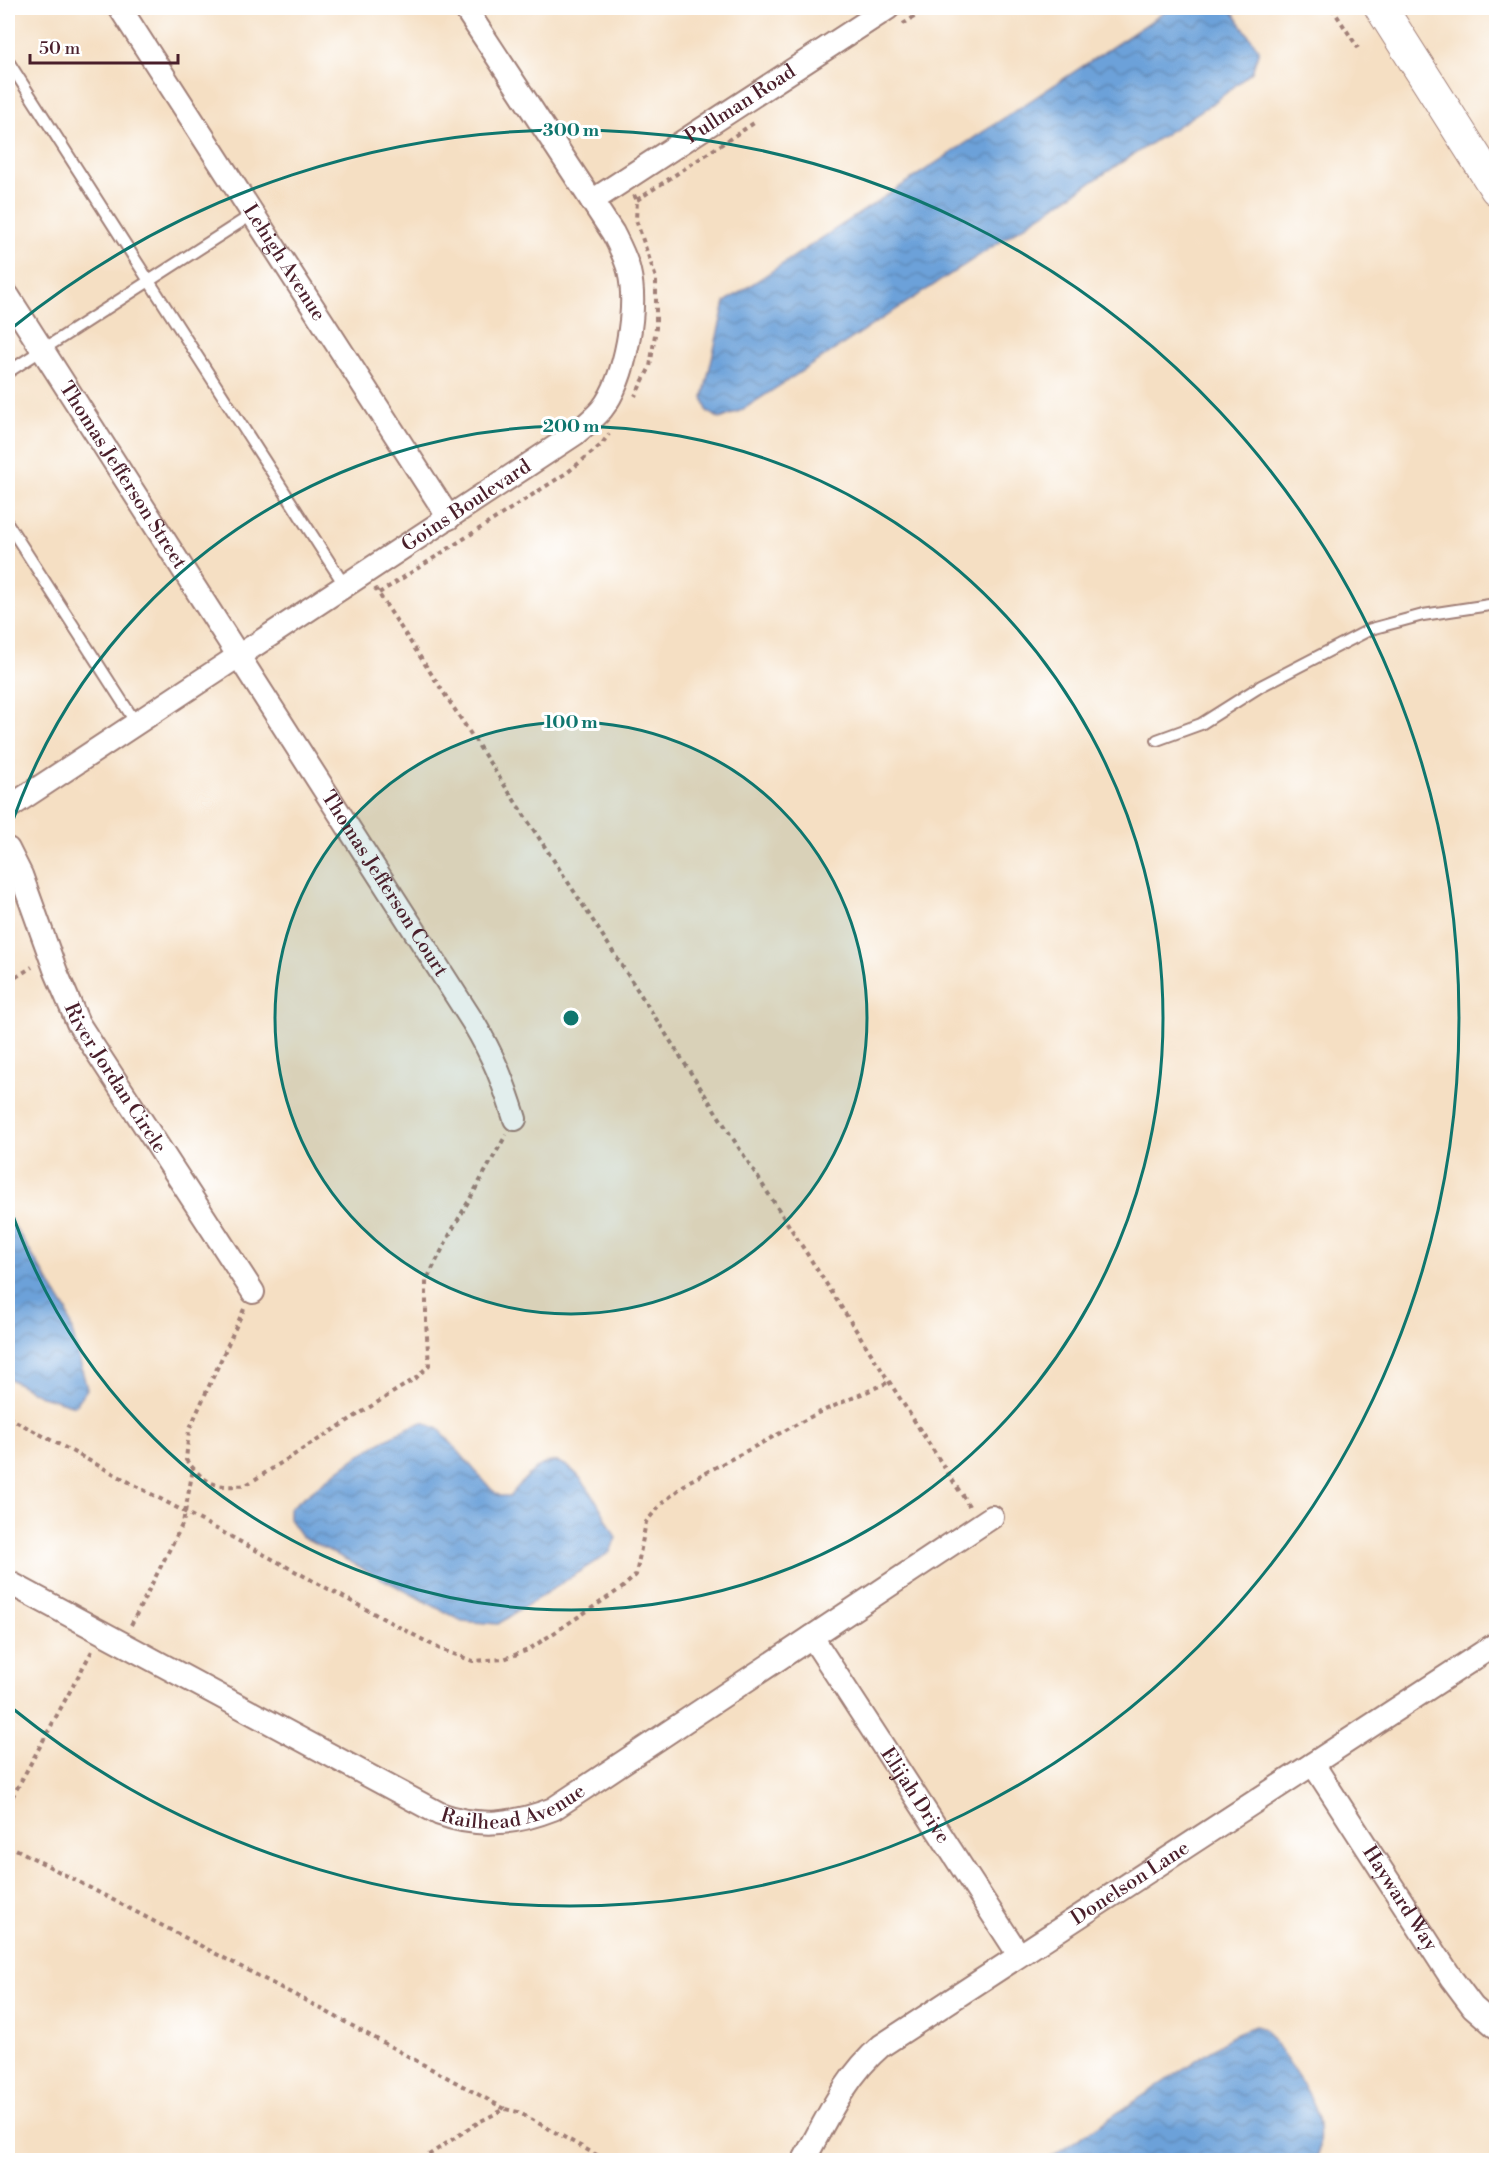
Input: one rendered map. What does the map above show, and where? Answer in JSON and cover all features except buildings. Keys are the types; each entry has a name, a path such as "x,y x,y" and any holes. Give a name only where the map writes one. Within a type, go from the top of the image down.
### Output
{"street":[{"name":"Lehigh Avenue","path":"120,8 449,518"},
{"name":"Goins Boulevard","path":"8,808 575,434 603,408 611,394 626,354 632,311 632,285 626,260 613,233 465,8"},
{"name":"Pullman Road","path":"592,201 888,8"},
{"path":"1381,8 1497,189"},
{"name":"Thomas Jefferson Street","path":"8,296 238,656"},
{"name":"Thomas Jefferson Court","path":"238,656 487,1046 501,1076 515,1119"},
{"name":"River Jordan Circle","path":"8,849 21,875 50,956 78,1023 253,1292"},
{"name":"Railhead Avenue","path":"8,1582 440,1814 458,1820 495,1824 534,1816 553,1809 987,1521"},
{"name":"Elijah Drive","path":"812,1637 1019,1955"},
{"name":"Donelson Lane","path":"804,2160 844,2088 870,2055 892,2038 1497,1644"},
{"name":"Hayward Way","path":"1312,1764 1456,1985 1473,2007 1497,2027"}],"lane":[{"path":"8,61 345,586"},
{"path":"8,372 253,214"},
{"path":"8,524 136,723"},
{"path":"1157,740 1201,724 1261,686 1371,629 1423,615 1497,604"}],"path":[{"path":"1332,8 1358,48"},
{"path":"365,573 581,902 889,1382 987,1521"},
{"path":"8,982 50,956"},
{"path":"253,1292 206,1389 189,1430 186,1460 200,1477 224,1488 246,1485 416,1378 429,1365 426,1281 515,1119"},
{"path":"8,1417 441,1648 473,1661 504,1659 528,1650 622,1588 636,1575 646,1522 661,1504 688,1482 818,1413 889,1382"},
{"path":"8,1805 33,1755 179,1532 185,1513 193,1468"},
{"path":"8,1845 293,1994 505,2109 518,2112 606,2160"},
{"path":"421,2160 479,2122 505,2109"}],"water":[{"path":"1171,8 1230,8 1259,50 1252,72 1216,101 742,410 720,419 707,411 703,397 725,302"},
{"path":"8,1216 67,1311 87,1389 75,1406 39,1395 8,1378"},
{"path":"423,1422 439,1429 491,1489 500,1496 510,1496 521,1482 544,1464 555,1462 566,1466 588,1488 611,1528 616,1538 610,1552 498,1624 462,1621 301,1536 289,1519 289,1509 371,1448"},
{"path":"1255,2026 1265,2029 1309,2094 1320,2132 1317,2160 1047,2160 1237,2033"}]}
